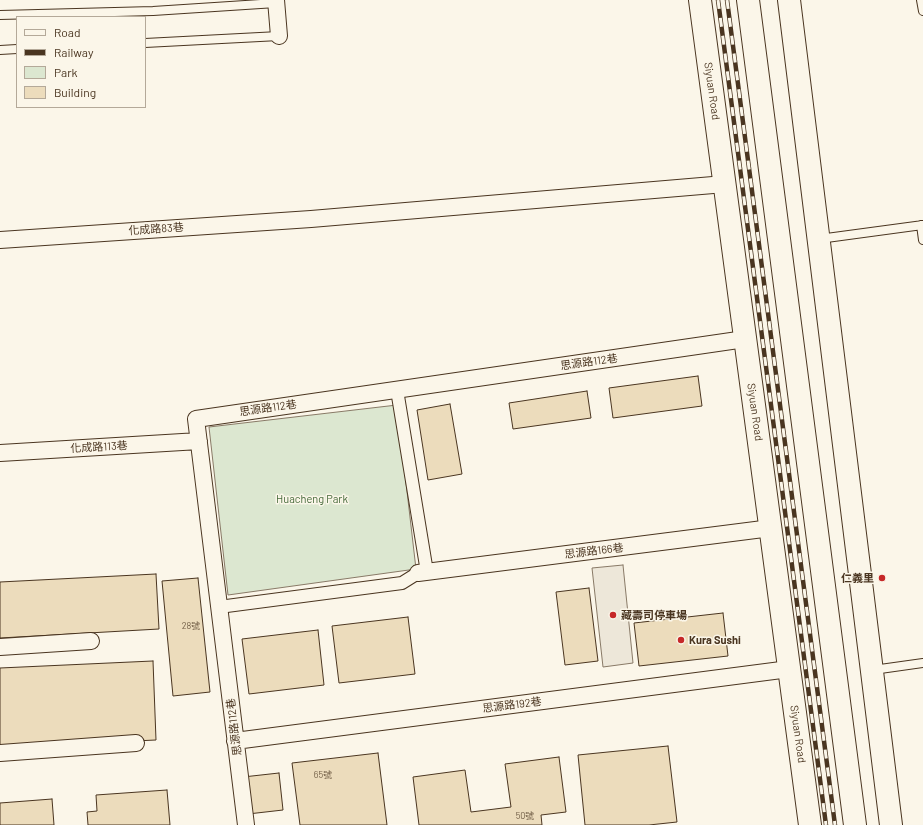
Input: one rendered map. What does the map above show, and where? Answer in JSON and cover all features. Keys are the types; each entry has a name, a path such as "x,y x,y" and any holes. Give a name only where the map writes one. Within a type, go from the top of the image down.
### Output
{"main road":[{"name":"Siyuan Road","path":"700,0 810,825"},
{"path":"748,0 855,825"},
{"path":"789,0 891,825"}],"street":[{"path":"276,2 279,36"},
{"name":"化成路83巷","path":"0,240 311,218 725,184"},
{"name":"思源路112巷","path":"246,825 196,419 745,339"},
{"path":"219,607 402,583 423,572 398,390"},
{"name":"化成路113巷","path":"0,453 199,441"},
{"name":"思源路166巷","path":"423,572 771,528"},
{"path":"0,647 91,641"},
{"name":"思源路192巷","path":"235,740 789,669"},
{"path":"0,753 136,743"}],"lane":[{"path":"921,0 923,11"},
{"path":"0,15 153,12 276,2"},
{"path":"146,43 279,36"},
{"path":"0,50 16,49"},
{"path":"818,239 922,225 923,240"},
{"path":"872,670 923,664"}],"green space":[{"name":"Huacheng Park","path":"397,405 416,569 228,595 209,427"}],"shaded area":[{"name":"藏壽司停車場","path":"623,565 633,663 603,667 592,568"}],"building":[{"path":"698,376 702,406 613,418 609,388"},
{"path":"587,391 591,418 513,429 509,403"},
{"path":"450,404 462,474 428,480 417,410"},
{"path":"156,574 159,629 0,638 0,582"},
{"path":"198,578 210,692 173,696 162,581"},
{"path":"589,588 598,661 565,665 556,592"},
{"name":"Kura Sushi","path":"723,613 728,656 639,666 634,623"},
{"path":"408,617 415,674 339,683 332,626"},
{"path":"318,630 324,685 249,694 242,639"},
{"path":"153,661 156,740 0,747 0,668"},
{"path":"668,746 677,822 649,825 585,825 578,755"},
{"path":"378,753 387,825 300,825 292,763"},
{"path":"559,757 566,812 541,815 542,825 419,825 413,777 465,770 471,812 511,807 505,764"},
{"path":"279,773 283,810 248,814 243,777"},
{"path":"167,790 170,825 88,825 87,812 97,811 96,795"},
{"path":"52,799 54,825 0,825 0,803"}],"railway":[{"path":"718,0 826,825"},
{"path":"727,0 835,825"}],"place":[{"name":"仁義里","path":"882,578"},
{"name":"藏壽司停車場","path":"613,615"},
{"name":"Kura Sushi","path":"681,640"}]}
